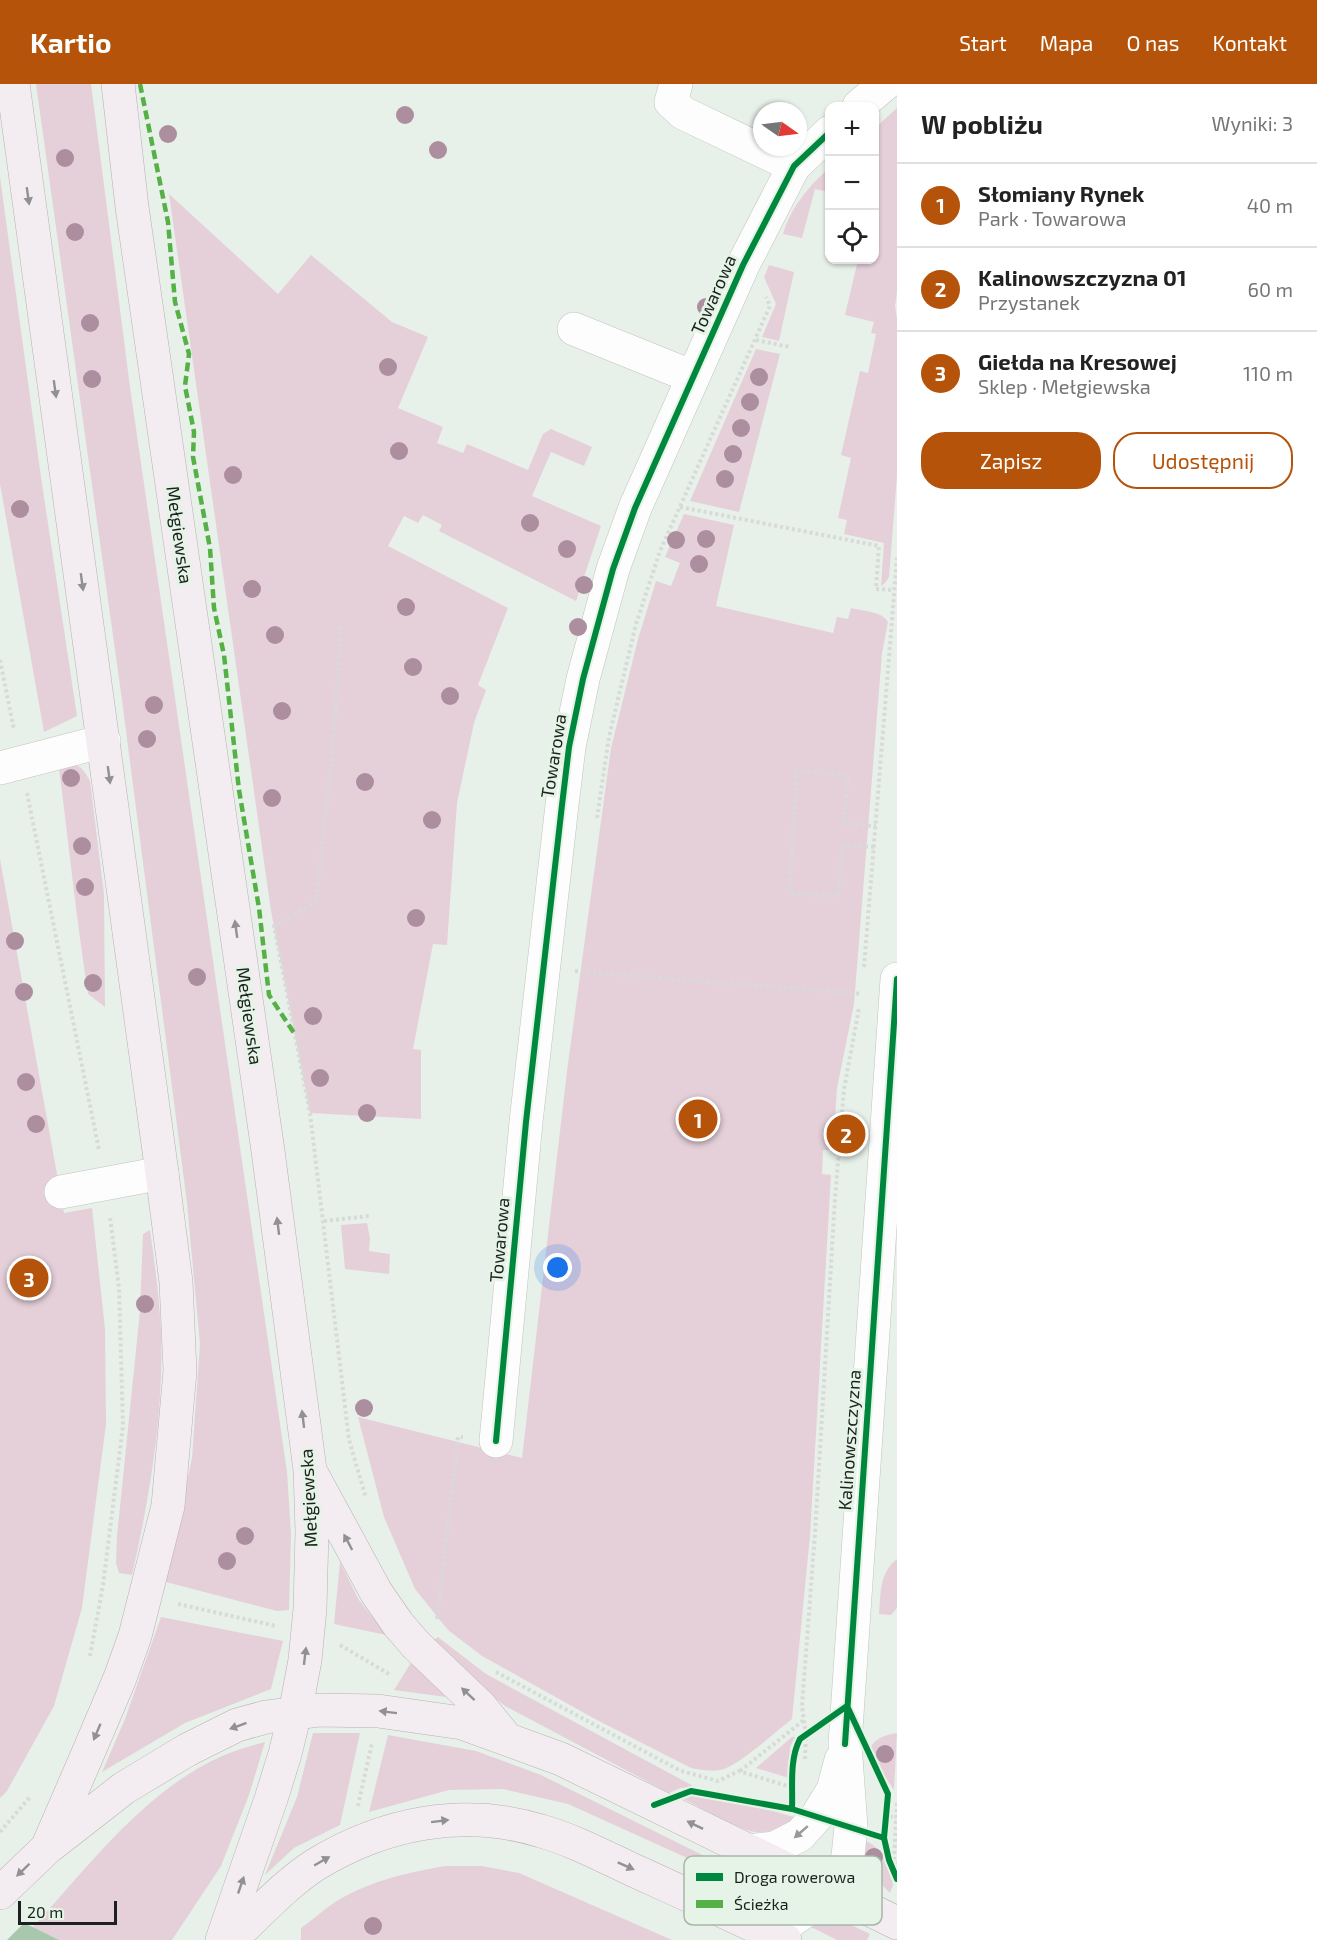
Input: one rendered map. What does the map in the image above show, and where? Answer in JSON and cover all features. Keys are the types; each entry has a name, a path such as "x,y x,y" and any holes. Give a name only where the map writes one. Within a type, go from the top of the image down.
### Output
{"main road":[{"path":"12,84 162,1173 176,1282 180,1371 168,1506 146,1596 120,1678 47,1848"},
{"name":"Mełgiewska","path":"118,84 132,207 267,1139 310,1470 312,1531 310,1609 295,1713 271,1799 222,1940"},
{"path":"310,1470 376,1592 398,1624 416,1645 480,1706 506,1738"},
{"path":"0,1893 47,1848 124,1788 203,1741 237,1725 266,1716 349,1709 462,1723 506,1738 561,1760 757,1856"},
{"path":"230,1940 293,1881 333,1855 382,1832 452,1819 507,1822 558,1836 684,1894"},
{"path":"882,1916 897,1923"},
{"path":"753,1925 779,1937"}],"street":[{"path":"676,84 672,102 683,113 794,166"},
{"path":"864,102 885,84"},
{"name":"Towarowa","path":"496,1441 526,1122 560,970 562,805 569,747 583,679 613,569 632,518 743,264 794,166 825,137"},
{"path":"574,329 693,377"},
{"path":"10,765 104,741"},
{"name":"Kalinowszczyzna","path":"849,1856 824,1808 845,1744 897,979"},
{"path":"61,1192 162,1173"},
{"path":"747,1851 776,1848 800,1835 824,1808"},
{"name":"Kalinowszczyzna","path":"779,1937 793,1925"}],"path":[{"path":"597,819 609,737 636,624 660,551 770,306 765,296"},
{"path":"755,340 790,347"},
{"path":"680,507 879,546 876,589 894,590"},
{"path":"864,973 897,558"},
{"path":"341,626 332,756 316,902 274,926 310,1113 349,1440 369,1506"},
{"path":"0,660 10,765 105,1184 119,1288 123,1426 103,1585"},
{"path":"874,847 843,845 838,896 789,893 797,771 848,775 844,824 876,826"},
{"path":"560,970 576,959"},
{"path":"560,970 862,994"},
{"path":"824,1808 803,1737 802,1706 844,1089 863,984"},
{"path":"324,1221 369,1216"},
{"path":"436,1628 458,1437"},
{"path":"174,1603 286,1628"},
{"path":"332,1640 389,1674"},
{"path":"494,1671 681,1771 718,1781 739,1771 804,1720"},
{"path":"803,1737 848,1706"},
{"path":"357,1808 374,1734"},
{"path":"739,1771 793,1787 824,1808 884,1838"},
{"path":"793,1778 793,1787"},
{"path":"793,1787 824,1808 896,1818"},
{"path":"897,1803 894,1859 897,1863"},
{"path":"887,1805 884,1838 888,1860 893,1870"},
{"path":"0,1832 6,1827"}],"shaded area":[{"path":"36,84 91,84 130,387 287,1472 291,1534 289,1610 277,1611 166,1582 192,1458 200,1344 187,1203 122,700"},
{"path":"897,108 897,293 895,306 897,318 897,476 889,577 881,586 884,543 844,534 847,520 838,518 851,458 841,455 860,371 868,373 876,334 871,333 874,322 845,315 857,264 879,264 879,124"},
{"path":"825,172 825,191 815,189 802,238 783,234 791,215 814,182"},
{"path":"0,177 41,477 77,716 44,732 0,484"},
{"path":"169,194 278,294 311,255 392,322 428,337 398,408 443,427 437,443 463,453 467,444 528,470 543,434 551,429 592,447 584,466 551,452 532,496 601,526 576,601 439,531 442,525 423,515 418,523 404,516 388,546 508,608 478,685 486,690 474,723 457,803 447,945 433,944 413,1049 421,1050 421,1119 310,1113 271,911"},
{"path":"769,265 794,272 779,341 762,337 776,304 764,277"},
{"path":"756,349 780,354 739,512 690,501"},
{"path":"684,514 734,525 716,606 833,633 837,617 848,619 851,608 877,614 888,622 882,653 854,1004 837,1088 833,1150 823,1150 822,1174 831,1175 810,1536 792,1719 741,1760 724,1769 712,1771 691,1768 595,1719 482,1656 448,1630 415,1589 384,1517 358,1417 522,1458 567,1071 611,748 638,639 656,581 671,586 680,563 665,557"},
{"path":"58,760 77,765 90,781 104,894 105,1007 88,994"},
{"path":"0,859 64,1213 92,1208 105,1329 106,1424 82,1608 54,1706 7,1791 0,1798"},
{"path":"367,1223 370,1238 369,1251 390,1254 389,1274 345,1269 341,1225"},
{"path":"150,1230 161,1330 160,1392 150,1484 132,1575 119,1573 116,1563 117,1536 140,1311 143,1234"},
{"path":"897,1559 897,1608 891,1615 879,1614 884,1577"},
{"path":"340,1562 359,1600 386,1635 334,1624"},
{"path":"161,1617 283,1641 271,1689 185,1723 102,1772 125,1719"},
{"path":"438,1637 486,1674 695,1787 680,1788 669,1793 505,1706 467,1676 431,1642"},
{"path":"412,1661 446,1697 394,1690"},
{"path":"313,1733 360,1733 340,1825 294,1848 265,1875 297,1797"},
{"path":"897,1733 894,1790 873,1759 870,1748 882,1737"},
{"path":"388,1735 476,1751 541,1775 704,1856 684,1856 568,1804 503,1789 449,1790 369,1812"},
{"path":"792,1737 795,1737 790,1747 789,1778 756,1768"},
{"path":"265,1742 249,1795 221,1866 172,1940 59,1940 33,1927 119,1832 167,1789 222,1756"},
{"path":"685,1796 773,1811 797,1818 773,1830 750,1831 682,1798"},
{"path":"860,1839 873,1845 882,1856 866,1856"},
{"path":"882,1856 892,1880 890,1893 882,1884"},
{"path":"445,1866 482,1866 519,1873 672,1940 301,1940 301,1928 327,1908 357,1890 415,1872"},
{"path":"0,1915 33,1927 59,1940 0,1940"},
{"path":"807,1925 851,1925 870,1934 867,1940 837,1940"}],"pier":[{"path":"0,1912 26,1921 7,1940 0,1940"}],"marked path":[{"path":"140,84 168,222 175,302 189,354 185,386 194,432 193,457 210,548 214,608 224,655 239,790 259,908 269,995 294,1033"}],"cycle path":[{"path":"496,1441 526,1122 562,805 569,747 583,679 613,569 635,508 743,265 794,166 825,137"},
{"path":"845,1744 897,979"},
{"path":"792,1809 794,1756 800,1739 847,1706 888,1794 884,1838 889,1860 897,1879"},
{"path":"654,1805 691,1791 792,1809 884,1838"}],"place":[{"name":"Słomiany Rynek","path":"698,1119"},
{"name":"Kalinowszczyzna 01","path":"846,1134"},
{"name":"Giełda na Kresowej","path":"29,1278"}]}
